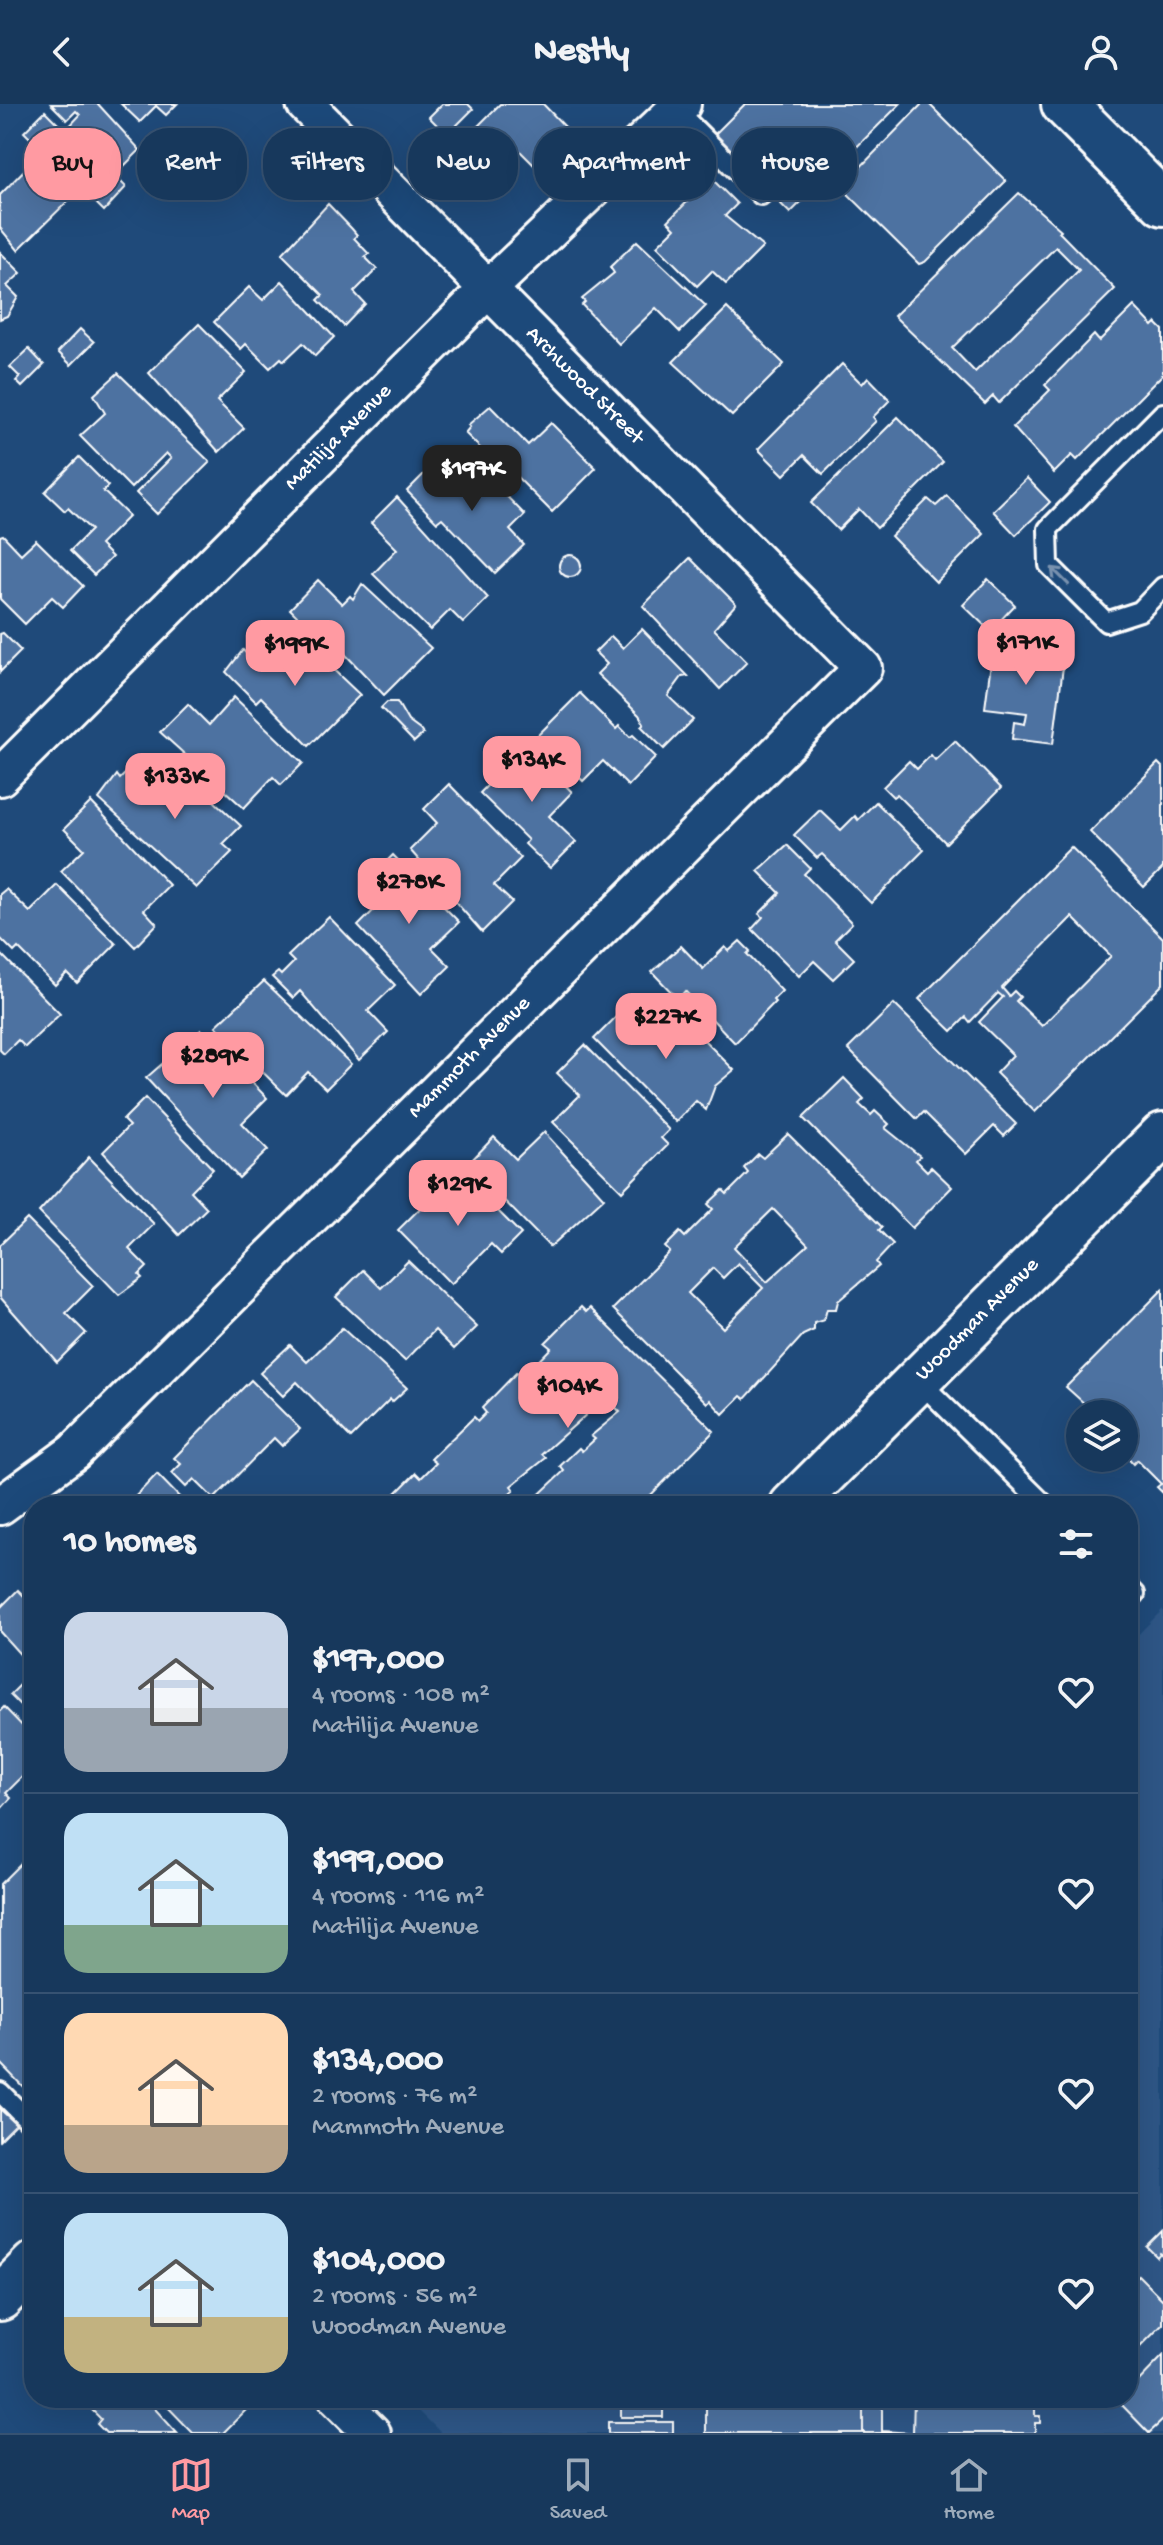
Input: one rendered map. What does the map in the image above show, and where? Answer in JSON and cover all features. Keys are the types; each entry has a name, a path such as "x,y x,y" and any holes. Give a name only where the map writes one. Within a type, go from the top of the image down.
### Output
{"main road":[{"path":"1064,104 1163,203"},
{"name":"Woodman Avenue","path":"802,1496 1163,1135"},
{"path":"0,2298 24,2274"}],"street":[{"name":"Archwood Street","path":"305,104 863,668"},
{"name":"Matilija Avenue","path":"0,777 488,289 676,106"},
{"name":"Mammoth Avenue","path":"0,1506 74,1452 863,668"},
{"path":"351,2408 372,2433"}],"lane":[{"path":"676,106 732,165"},
{"path":"1163,413 1048,529 1049,565 1106,622 1140,611 1163,587"},
{"path":"918,1380 1036,1496"},
{"path":"0,2092 24,2116"}],"shaded area":[{"path":"1163,1609 1163,2433 441,2433 416,2408 1138,2408 1138,1635"}],"building":[{"path":"51,104 98,104 120,128 68,128 80,115 76,111 67,120"},
{"path":"121,104 177,104 166,115 156,106 140,122"},
{"path":"442,104 468,104 473,109 454,128 440,128 429,117"},
{"path":"500,104 543,104 566,128 534,128 534,165 518,149 518,128 476,128"},
{"path":"745,104 900,104 857,147 857,128 732,128 732,155 716,139 716,133"},
{"path":"922,104 929,104 1006,181 925,262 919,264 854,200 857,200 857,171"},
{"path":"45,111 62,128 28,128"},
{"path":"121,129 137,147 137,153 121,169"},
{"path":"24,170 24,200 69,200 18,250 0,228 0,195"},
{"path":"716,183 737,204 725,216 763,247 726,284 712,271 697,286 657,246 675,228 668,221 689,200 716,200"},
{"path":"1019,193 1061,230 1059,232 1115,289 999,403 993,396 985,404 894,316","holes":["1056,247 1079,270 975,372 952,348"]},
{"path":"93,200 114,200 104,211"},
{"path":"777,200 803,200 790,213"},
{"path":"328,204 357,235 354,238 369,254 365,257 377,269 354,292 365,304 344,326 318,300 323,295 282,254"},
{"path":"637,241 706,306 680,332 656,308 619,344 582,305 585,302 582,299 614,273 610,267"},
{"path":"0,252 21,273 7,286 18,297 7,316 0,319"},
{"path":"282,281 334,337 315,356 303,343 284,361 281,358 270,368 246,344 241,349 214,322 249,287 263,300"},
{"path":"1134,306 1153,326 1156,323 1163,330 1163,374 1077,460 1072,455 1054,473 1013,427 1050,390 1045,385 1094,335 1099,341"},
{"path":"727,308 784,364 732,416 673,362"},
{"path":"199,324 246,372 217,401 244,428 219,452 149,373"},
{"path":"80,329 94,342 71,365 58,352"},
{"path":"29,349 44,365 22,387 16,381 20,377 10,367"},
{"path":"842,364 862,384 868,377 890,400 873,417 876,421 823,474 804,455 784,475 758,449"},
{"path":"118,373 210,462 157,514 136,493 171,458 166,453 131,488 80,436 105,413 94,395"},
{"path":"490,406 528,445 551,423 596,468 552,512 512,472 498,461 496,464 465,433 470,427 468,425"},
{"path":"898,417 943,462 877,528 859,509 838,530 811,503"},
{"path":"79,457 108,486 103,491 129,516 100,545 112,557 94,575 70,551 91,530 45,492"},
{"path":"435,463 461,488 480,469 525,515 510,530 524,545 495,573 442,518 437,522 407,491"},
{"path":"1027,478 1050,502 1016,535 993,511"},
{"path":"947,496 984,534 936,582 891,536 928,499 936,506"},
{"path":"397,497 488,598 463,623 450,610 430,630 373,574 397,549 371,523"},
{"path":"3,535 21,554 36,540 83,586 63,607 52,597 25,624 0,599 0,536"},
{"path":"570,555 578,558 581,566 578,574 570,577 562,574 559,566 562,558"},
{"path":"690,558 736,604 714,629 747,662 720,689 643,606"},
{"path":"988,579 1015,605 996,625 991,621 986,627 963,605"},
{"path":"318,580 342,604 350,596 353,599 362,584 431,648 384,695 325,633 323,635 316,628 313,632 290,609"},
{"path":"642,629 688,676 682,677 668,696 693,720 664,749 641,726 644,723 639,715 597,674 607,664 595,652 611,636 623,648"},
{"path":"3,633 21,651 0,672 0,634"},
{"path":"1013,635 1031,638 1030,644 1043,646 1042,656 1064,659 1053,744 1012,739 1014,722 1025,724 1027,713 985,708 994,640 1013,642"},
{"path":"299,637 360,695 309,746 261,697 256,702 226,672 243,650 246,653 254,645 272,663"},
{"path":"580,693 616,729 619,726 630,737 633,735 656,757 628,786 603,761 583,781 537,736"},
{"path":"234,697 303,763 281,785 273,777 244,808 160,732 188,704 209,725"},
{"path":"387,702 397,702 408,721 423,734 414,742 381,708"},
{"path":"955,741 1001,788 946,843 897,794 893,797 883,787 909,761 917,769 931,755 935,760"},
{"path":"526,746 572,792 549,816 576,842 550,868 525,844 528,840 480,793"},
{"path":"172,762 241,826 223,844 232,852 196,888 99,799 117,775 120,779 128,771 145,788"},
{"path":"1158,763 1163,768 1163,868 1144,887 1090,832"},
{"path":"449,784 521,858 494,885 512,902 482,932 410,850 437,823 424,809"},
{"path":"91,802 169,885 144,910 157,924 135,947 61,871 84,849 64,829"},
{"path":"876,802 924,850 871,903 822,854 817,858 794,835 820,810 841,830 855,816 858,820"},
{"path":"787,845 810,868 804,874 852,923 835,940 854,959 833,979 814,961 799,976 752,929 763,917 759,914 780,893 758,871"},
{"path":"1071,847 1163,938 1163,984 1035,1112 996,1073 1013,1055 979,1022 1003,997 998,993 970,1022 966,1017 952,1031 919,999","holes":["1072,917 1111,956 1042,1026 1016,1001 1020,997 1014,991 1009,996 1002,988"]},
{"path":"393,855 459,922 432,948 450,966 421,994 358,926 391,893 373,875"},
{"path":"57,885 116,944 77,983 67,973 55,985 18,948 14,952 0,938 0,894 6,889 30,912"},
{"path":"329,917 395,985 368,1011 388,1032 359,1060 300,991 293,998 272,977 278,972 281,975 294,962 288,956"},
{"path":"740,941 750,951 747,954 782,991 735,1043 685,991 678,999 652,972 681,946 703,969 725,947 729,951"},
{"path":"0,953 60,1014 25,1047 18,1040 4,1054 0,1050"},
{"path":"264,981 351,1064 326,1089 308,1072 286,1095 216,1026"},
{"path":"894,1004 1016,1124 1004,1136 994,1126 966,1154 924,1112 917,1119 848,1049"},
{"path":"670,1006 734,1070 715,1086 706,1110 696,1101 676,1122 594,1039 621,1012 642,1033"},
{"path":"201,1030 267,1098 242,1123 268,1150 239,1178 146,1078"},
{"path":"585,1045 669,1130 661,1138 668,1145 622,1191 553,1122 580,1095 557,1073"},
{"path":"844,1078 864,1099 859,1104 871,1115 875,1111 889,1124 885,1128 920,1156 916,1160 927,1171 931,1167 952,1187 912,1228 803,1118"},
{"path":"145,1098 213,1169 191,1191 207,1208 179,1235 103,1152 129,1126 123,1120"},
{"path":"544,1132 604,1198 550,1247 468,1164 494,1137 516,1159"},
{"path":"788,1134 882,1227 879,1230 893,1244 876,1262 879,1266 838,1301 836,1309 827,1309 824,1320 814,1323 814,1330 803,1335 745,1399 741,1396 723,1414 710,1400 707,1403 613,1309 670,1252 665,1247 680,1232 685,1237 713,1209 708,1204 723,1190 727,1194 748,1173 744,1168 758,1154 763,1158","holes":["773,1209 808,1245 767,1282 734,1247","738,1263 763,1288 723,1328 688,1293 713,1268 723,1278"]},
{"path":"89,1157 154,1224 129,1249 147,1267 139,1275 142,1278 119,1295 39,1212"},
{"path":"458,1171 521,1234 501,1254 491,1244 451,1284 398,1230"},
{"path":"27,1219 93,1286 66,1313 86,1333 57,1362 0,1297 0,1245"},
{"path":"408,1261 477,1327 454,1349 435,1330 405,1361 336,1297 363,1270 381,1288"},
{"path":"1163,1289 1163,1493 1157,1487 1161,1484 1138,1461 1138,1400 1080,1400 1066,1387"},
{"path":"581,1307 586,1312 590,1308 714,1431 650,1496 538,1496 564,1471 560,1466 579,1448 582,1451 595,1439 591,1436 620,1412 606,1397 542,1454 546,1458 511,1486 514,1490 508,1496 393,1496 416,1473 421,1478 436,1463 431,1459 474,1417 478,1421 486,1413 482,1408 517,1372 523,1377 551,1348 545,1343"},
{"path":"342,1328 407,1388 392,1402 390,1399 351,1438 297,1382 283,1396 260,1373 290,1345 307,1362"},
{"path":"251,1380 300,1429 282,1446 274,1438 217,1496 211,1496 194,1479 186,1487 172,1473 181,1464 174,1458"},
{"path":"157,1474 178,1496 136,1496"},
{"path":"18,1590 24,1596 24,1659 0,1632 0,1608"},
{"path":"24,1681 24,1709 10,1695"},
{"path":"4,1707 24,1728 24,1775 6,1793 11,1798 0,1810 0,1711"},
{"path":"24,1860 24,2088 0,2063 0,1884"},
{"path":"0,2109 16,2124 0,2140"},
{"path":"1163,2231 1163,2256 1160,2253 1157,2257 1147,2247"},
{"path":"1138,2275 1163,2300 1163,2324 1138,2349"},
{"path":"1163,2356 1163,2420 1149,2433 1125,2408 1138,2408 1138,2382"},
{"path":"90,2408 154,2408 177,2433 106,2433 97,2424 101,2419"},
{"path":"169,2408 248,2408 223,2433 193,2433"},
{"path":"621,2408 663,2408 663,2417 621,2417"},
{"path":"706,2408 863,2408 863,2433 706,2433"},
{"path":"863,2408 882,2408 882,2431 913,2433 863,2433"},
{"path":"914,2408 1035,2408 1035,2416 1040,2416 1040,2423 1035,2423 1035,2433 913,2433"},
{"path":"608,2422 673,2422 673,2433 608,2433"}]}
